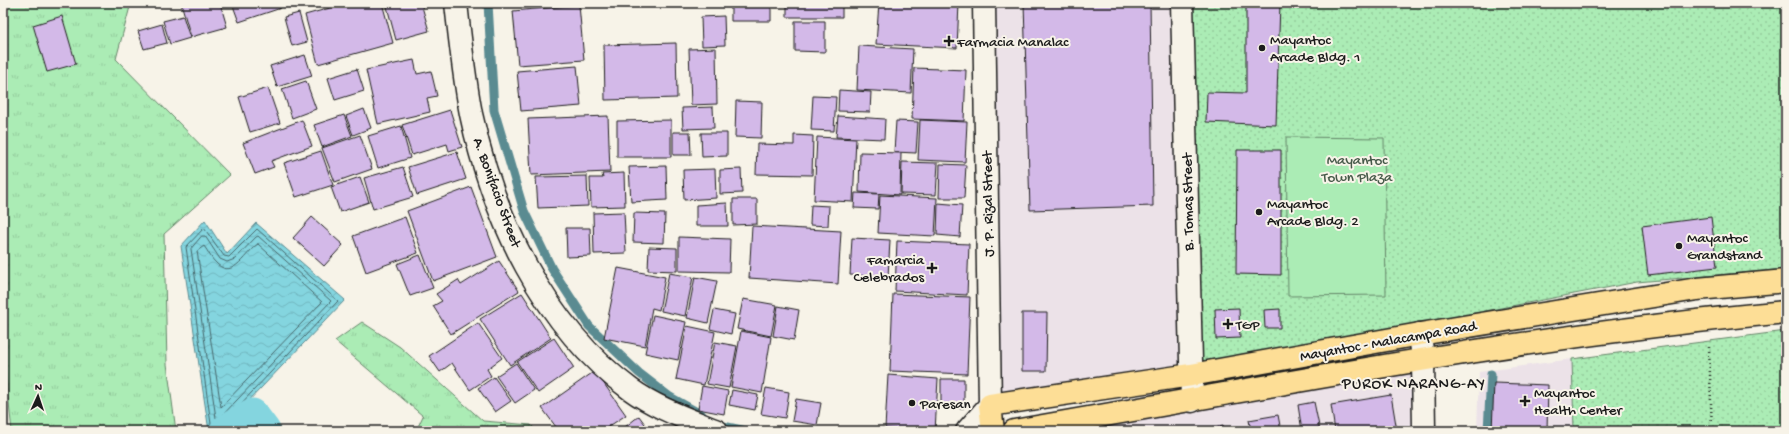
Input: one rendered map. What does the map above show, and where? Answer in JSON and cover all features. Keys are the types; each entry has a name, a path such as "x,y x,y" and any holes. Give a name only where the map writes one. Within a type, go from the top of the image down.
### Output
{"main road":[{"name":"Mayantoc - Malacampa Road","path":"990,405 1191,375 1420,334 1711,288 1786,281"},
{"path":"1711,288 1711,319"},
{"name":"Mayantoc - Malacampa Road","path":"1014,431 1192,401 1423,359 1711,319 1786,312"},
{"path":"990,405 993,431"}],"street":[{"name":"A. Bonifacio Street","path":"456,3 461,56 473,122 488,174 508,230 528,272 553,310 575,339 601,365 631,389 658,405 717,431"},
{"name":"J. P. Rizal Street","path":"984,3 990,405"},
{"name":"B. Tomas Street","path":"1182,3 1192,401"},
{"path":"1420,334 1423,359 1424,431"},
{"path":"967,431 990,405"}],"path":[{"path":"1711,319 1712,431"}],"shaded area":[{"path":"993,3 1176,3 1188,367 999,396"},
{"path":"1422,359 1424,431 1014,431"},
{"name":"Mayantoc Health Center","path":"1572,359 1574,431 1477,431 1479,372"}],"green space":[{"path":"3,3 131,3 116,59 230,175 164,234 167,364 176,431 12,431 3,350"},
{"name":"Mayantoc Town Plaza","path":"1188,3 1786,3 1786,269 1637,282 1197,366"},
{"path":"1286,137 1384,138 1386,295 1288,296"},
{"path":"362,322 400,347 483,421 531,425 537,431 416,431 423,416 335,341"},
{"path":"1786,331 1786,431 1574,431 1572,359"}],"water":[{"path":"205,220 227,254 256,223 345,300 220,431 209,431 181,246"}],"building":[{"path":"181,3 220,3 227,27 191,37"},
{"path":"232,3 279,3 281,8 239,22"},
{"path":"348,3 382,3 393,43 318,64 305,15"},
{"path":"386,3 421,3 429,31 396,40"},
{"path":"518,3 545,3 518,5"},
{"path":"719,3 719,4 666,4"},
{"path":"731,3 771,3 771,21 731,21"},
{"path":"787,3 842,3 842,17 787,17"},
{"path":"879,3 959,3 957,48 876,44"},
{"path":"1024,3 1150,3 1153,206 1030,210"},
{"name":"Mayantoc Arcade Bldg. 1","path":"1246,3 1280,3 1276,125 1206,122 1207,92 1246,93"},
{"path":"579,5 584,60 518,65 513,11"},
{"path":"299,13 307,42 292,46 284,17"},
{"path":"62,16 76,64 47,72 33,25"},
{"path":"183,16 190,38 170,44 163,21"},
{"path":"724,16 725,45 702,46 701,17"},
{"path":"795,21 825,21 825,52 795,51"},
{"path":"162,24 167,43 144,49 138,31"},
{"path":"676,43 677,98 605,100 604,45"},
{"path":"859,46 913,49 911,93 857,90"},
{"path":"716,48 717,104 691,105 689,49"},
{"path":"305,55 312,76 277,87 270,66"},
{"path":"414,60 417,74 431,71 437,96 427,98 430,112 378,124 366,70"},
{"path":"577,66 581,106 521,111 517,71"},
{"path":"914,68 966,70 964,121 912,119"},
{"path":"357,69 364,91 335,100 328,78"},
{"path":"306,81 316,109 292,118 282,89"},
{"path":"268,88 280,123 250,132 239,97"},
{"path":"839,90 871,92 870,112 838,111"},
{"path":"813,96 836,97 834,131 811,130"},
{"path":"736,101 762,102 761,138 735,137"},
{"path":"713,107 714,128 683,129 682,108"},
{"path":"364,109 371,128 353,135 346,116"},
{"path":"450,110 462,147 449,151 447,144 412,155 402,125"},
{"path":"344,115 352,136 322,147 314,125"},
{"path":"608,116 610,172 531,175 528,119"},
{"path":"838,116 885,119 884,139 836,137"},
{"path":"302,120 312,146 271,161 274,167 255,174 243,143"},
{"path":"671,120 671,157 617,157 617,121"},
{"path":"920,120 967,122 965,162 918,160"},
{"path":"896,121 918,122 916,153 894,152"},
{"path":"401,126 410,158 378,168 368,136"},
{"path":"673,132 690,132 691,155 673,155"},
{"path":"701,133 727,133 727,156 702,157"},
{"path":"360,135 372,169 335,182 322,148"},
{"path":"794,135 813,136 812,175 756,174 757,144 794,145"},
{"path":"817,137 856,139 853,202 814,200"},
{"name":"Mayantoc Arcade Bldg. 2","path":"1237,150 1281,150 1281,275 1236,274"},
{"path":"321,151 333,185 296,197 284,163"},
{"path":"457,152 466,179 417,195 408,167"},
{"path":"860,152 901,153 900,195 859,192"},
{"path":"902,162 938,163 936,195 901,194"},
{"path":"940,164 966,165 964,198 939,198"},
{"path":"666,166 667,200 631,202 629,167"},
{"path":"403,167 413,197 373,209 364,178"},
{"path":"715,169 716,198 684,200 683,170"},
{"path":"741,169 742,193 720,194 720,170"},
{"path":"624,173 625,206 591,207 590,178 603,178 602,174"},
{"path":"587,176 588,206 538,208 536,177"},
{"path":"360,177 369,202 340,212 331,187"},
{"path":"471,187 497,257 433,281 407,211"},
{"path":"855,193 879,194 878,209 854,208"},
{"path":"880,195 937,198 935,236 878,233"},
{"path":"733,199 757,199 757,224 733,225"},
{"path":"727,203 728,226 696,226 696,205"},
{"path":"938,203 962,205 960,237 937,235"},
{"path":"811,205 829,206 828,226 810,225"},
{"path":"624,212 626,253 594,254 593,213"},
{"path":"634,213 665,214 664,243 633,242"},
{"path":"312,217 343,245 324,266 293,238"},
{"path":"405,217 418,253 366,272 353,236"},
{"name":"Mayantoc Grandstand","path":"1711,217 1717,267 1648,275 1642,226"},
{"path":"752,226 841,231 838,284 749,278"},
{"path":"566,228 590,228 591,256 567,257"},
{"path":"679,237 730,239 729,272 679,271"},
{"path":"852,238 890,240 888,277 850,275"},
{"name":"Famarcia Celebrados","path":"897,241 969,244 967,295 895,291"},
{"path":"649,247 677,248 677,271 648,270"},
{"path":"420,255 433,288 410,296 397,264"},
{"path":"499,261 519,291 451,334 433,306 442,301 436,294 458,280 461,285"},
{"path":"618,268 665,277 659,310 652,308 645,346 604,338"},
{"path":"669,273 693,277 685,316 661,311"},
{"path":"695,277 717,281 708,323 687,318"},
{"path":"522,293 551,338 510,365 480,319"},
{"path":"893,294 970,297 967,374 890,371"},
{"path":"743,299 777,305 771,336 737,329"},
{"path":"778,306 799,310 794,340 773,336"},
{"name":"TGP","path":"1239,308 1240,338 1216,339 1215,309"},
{"path":"1280,309 1280,328 1265,328 1264,310"},
{"path":"714,310 735,314 731,334 710,329"},
{"path":"1022,313 1047,313 1046,371 1022,371"},
{"path":"653,315 686,322 678,360 645,353"},
{"path":"478,323 502,358 487,369 491,376 470,390 452,363 440,372 429,356"},
{"path":"687,326 715,332 704,385 676,379"},
{"path":"741,331 771,337 762,393 731,387"},
{"path":"554,338 574,368 538,393 517,362"},
{"path":"715,342 737,346 729,388 707,384"},
{"path":"516,363 534,390 515,403 496,376"},
{"path":"595,371 626,415 602,431 559,431 542,408"},
{"name":"Paresan","path":"888,375 938,379 935,431 885,428"},
{"path":"494,377 511,401 495,412 478,388"},
{"path":"941,379 964,379 964,408 941,408"},
{"path":"1494,383 1548,385 1547,431 1492,431"},
{"path":"702,386 728,391 724,414 698,409"},
{"path":"766,388 789,392 785,418 761,414"},
{"path":"732,390 758,395 755,410 729,405"},
{"path":"1391,395 1397,431 1335,431 1331,405"},
{"path":"796,399 821,403 817,425 792,421"},
{"path":"1314,402 1320,431 1302,431 1298,405"},
{"path":"1278,415 1281,431 1251,431 1249,420"},
{"path":"639,416 650,431 620,431"},
{"path":"1223,425 1224,431 1196,431"},
{"path":"1180,428 1181,431 1167,431"}],"waterway":[{"path":"488,3 494,110 524,211 552,269 589,326 639,373 670,397 702,415"},
{"path":"1488,431 1491,374"},
{"path":"226,431 252,415 264,431"},
{"path":"716,423 746,431"}],"place":[{"name":"Farmacia Manalac","path":"949,41"},
{"name":"Mayantoc Arcade Bldg. 1","path":"1262,48"},
{"name":"Mayantoc Arcade Bldg. 2","path":"1259,212"},
{"name":"Mayantoc Grandstand","path":"1679,246"},
{"name":"Famarcia Celebrados","path":"932,268"},
{"name":"TGP","path":"1228,324"},
{"name":"Mayantoc Health Center","path":"1525,401"},
{"name":"Paresan","path":"912,403"}],"district":[{"name":"PUROK NARANG-AY","path":"1414,382"}]}
